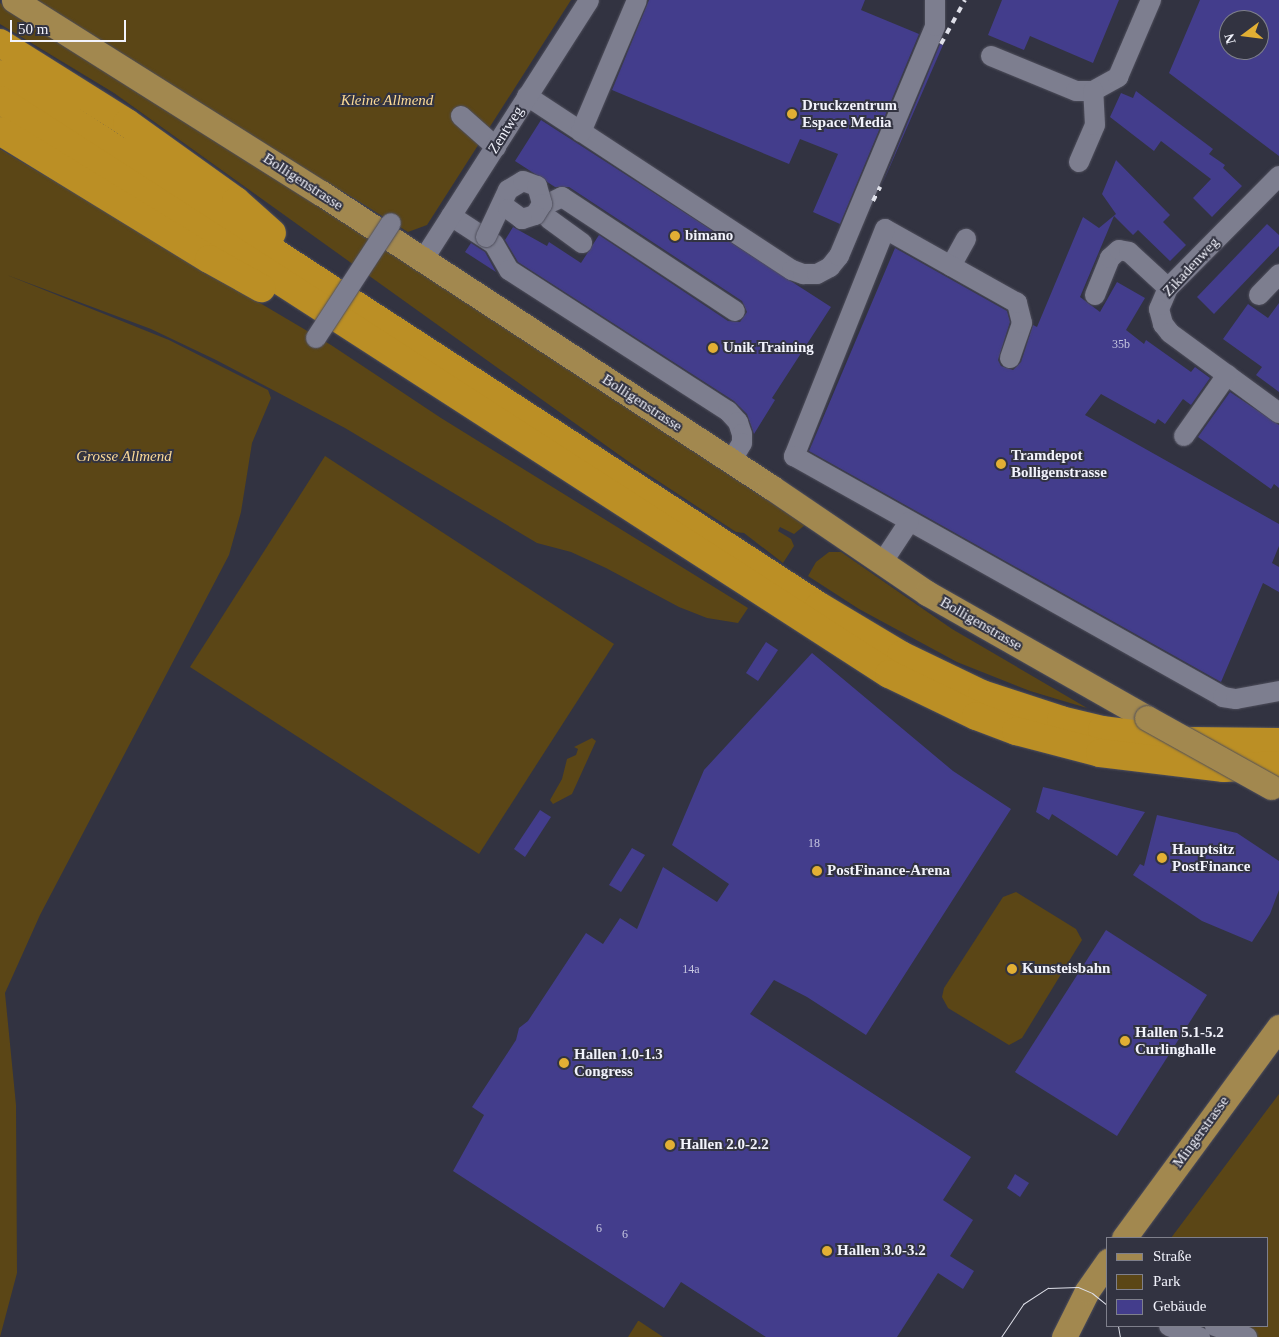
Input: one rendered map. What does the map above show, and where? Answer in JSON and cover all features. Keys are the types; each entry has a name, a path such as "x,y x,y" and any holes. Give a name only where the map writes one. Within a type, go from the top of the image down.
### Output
{"highway":[{"path":"0,42 127,123 229,195 338,292"},
{"path":"0,74 819,606 944,677 1021,708 1102,730 1189,741 1279,742"},
{"path":"0,100 846,649 936,698 1016,730 1100,753 1224,768 1276,781"},
{"path":"0,131 208,259 300,311 383,349"}],"main road":[{"name":"Bolligenstrasse","path":"14,0 155,86 423,260 731,461 934,598 1147,718 1276,781"},
{"name":"Mingerstrasse","path":"1125,1237 1279,1027"},
{"path":"1045,1337 1059,1316 1100,1278"},
{"path":"1064,1337 1100,1278"}],"street":[{"name":"Zentweg","path":"423,260 589,0"},
{"path":"582,132 637,0"},
{"path":"527,96 792,270 805,274 820,273 838,258 930,39 937,18 935,0"},
{"path":"991,56 1076,91 1093,90 1118,77 1152,0"},
{"path":"1079,162 1095,124 1093,90"},
{"path":"461,116 496,147"},
{"path":"490,241 508,190 523,181 538,186 542,198 539,212 522,219 508,209"},
{"name":"Zikadenweg","path":"1275,186 1168,288 1160,306 1165,328 1279,413"},
{"path":"582,243 546,213 562,197 735,311"},
{"path":"451,216 490,241 509,270 728,410 738,422 742,434 742,443 731,461"},
{"path":"316,338 391,223"},
{"path":"1010,358 1022,323 1017,303 885,229 794,456 1223,697 1236,699 1279,691"},
{"path":"951,266 966,239"},
{"path":"1095,295 1110,258 1119,250 1129,252 1168,288"},
{"path":"1259,295 1279,274"},
{"path":"1184,436 1227,375"},
{"path":"882,563 909,522"},
{"path":"1172,1327 1200,1337"},
{"path":"1218,1327 1247,1337"}],"green space":[{"name":"Kleine Allmend","path":"30,0 571,0 427,225 408,232 342,191 332,190"},
{"path":"0,3 310,200 805,525 794,534 780,527 778,531 791,539 794,546 783,563 744,533 736,532 629,462 114,93 0,24"},
{"name":"Grosse Allmend","path":"0,149 331,345 441,418 748,608 738,623 707,618 679,607 606,568 571,552 537,543 345,428 216,360 151,329 7,275 169,340 268,390 271,398 252,443 241,512 229,555 40,915 5,993 16,1105 17,1273 0,1337"},
{"path":"325,456 614,644 479,854 190,667"},
{"path":"829,552 841,552 952,629 1087,708 1030,691 957,662 859,609 808,576 816,562"},
{"path":"592,738 596,741 572,794 553,804 550,800 562,779 567,759 576,755 578,749 574,747"},
{"name":"Kunsteisbahn","path":"1016,892 1076,929 1082,940 1022,1038 1009,1045 948,1008 942,997 944,988 1003,897"},
{"path":"1279,1094 1279,1337 1252,1337 1223,1327 1269,1327 1269,1237 1172,1237"},
{"path":"639,1321 663,1337 628,1337"}],"building":[{"name":"Druckzentrum Espace Media","path":"649,0 865,0 861,10 919,34 840,224 813,212 838,154 800,139 789,164 612,90"},
{"path":"1002,0 1119,0 1093,63 1030,36 1024,50 988,35"},
{"path":"1200,0 1279,0 1279,156 1169,73"},
{"path":"940,44 943,45 881,187"},
{"path":"1136,91 1213,149 1209,154 1225,165 1223,168 1242,186 1212,217 1193,198 1211,179 1161,141 1154,151 1110,117 1121,93 1133,98"},
{"path":"541,120 831,307 772,398 775,400 754,434 747,414 734,401 518,262 505,240 513,227 547,246 549,242 581,263 599,235 728,321 740,322 747,312 742,301 569,187 555,187 515,161"},
{"name":"Tramdepot Bolligenstrasse","path":"1116,160 1170,215 1163,222 1186,245 1170,261 1138,230 1133,235 1114,216 1080,297 1100,312 1117,282 1145,298 1126,330 1144,344 1146,340 1191,372 1195,367 1210,378 1191,405 1183,399 1165,424 1158,419 1155,424 1101,394 1085,415 1279,524 1279,546 1272,563 1279,567 1279,592 1263,583 1221,682 809,451 895,248 1007,311 1010,322 998,360 1001,366 1013,370 1021,362 1033,325 1037,327 1083,217 1099,228 1116,214 1102,194"},
{"path":"1267,224 1279,235 1279,246 1214,314 1197,297"},
{"path":"471,243 485,252 496,272 465,252"},
{"path":"1279,303 1279,392 1256,375 1262,367 1223,339 1248,304 1268,318"},
{"path":"1230,392 1279,425 1279,488 1274,484 1271,489 1198,437"},
{"path":"766,642 778,650 758,681 746,673"},
{"path":"812,653 953,771 1011,809 866,1035 807,997 774,980 750,1014 971,1157 943,1200 973,1220 950,1256 974,1271 963,1289 938,1273 897,1337 766,1337 681,1282 664,1308 453,1171 484,1115 472,1107 516,1040 519,1028 528,1021 586,933 603,944 620,918 637,929 663,867 717,902 729,884 672,845 704,770"},
{"path":"1043,787 1145,812 1117,856 1052,814 1049,820 1036,812"},
{"path":"540,810 551,817 525,857 514,849"},
{"path":"1157,815 1237,833 1279,861 1279,890 1270,914 1252,942 1202,921 1133,875 1140,864 1144,866"},
{"path":"632,848 645,855 621,892 609,885"},
{"name":"Hallen 5.1-5.2 Curlinghalle","path":"1106,930 1207,995 1117,1136 1015,1072"},
{"path":"1015,1174 1029,1183 1020,1197 1007,1188"}],"tram line":[{"path":"1001,1337 1023,1304 1048,1288 1078,1287 1092,1293 1106,1304"},
{"path":"1118,1327 1120,1337"}],"railway":[{"path":"941,44 965,0"},
{"path":"873,201 880,187"}],"place":[{"name":"Druckzentrum Espace Media","path":"792,114"},
{"name":"bimano","path":"675,236"},
{"name":"Unik Training","path":"713,348"},
{"name":"Tramdepot Bolligenstrasse","path":"1001,464"},
{"name":"Hauptsitz PostFinance","path":"1162,858"},
{"name":"PostFinance-Arena","path":"817,871"},
{"name":"Kunsteisbahn","path":"1012,969"},
{"name":"Hallen 5.1-5.2 Curlinghalle","path":"1125,1041"},
{"name":"Hallen 1.0-1.3 Congress","path":"564,1063"},
{"name":"Hallen 2.0-2.2","path":"670,1145"},
{"name":"Hallen 3.0-3.2","path":"827,1251"}]}
